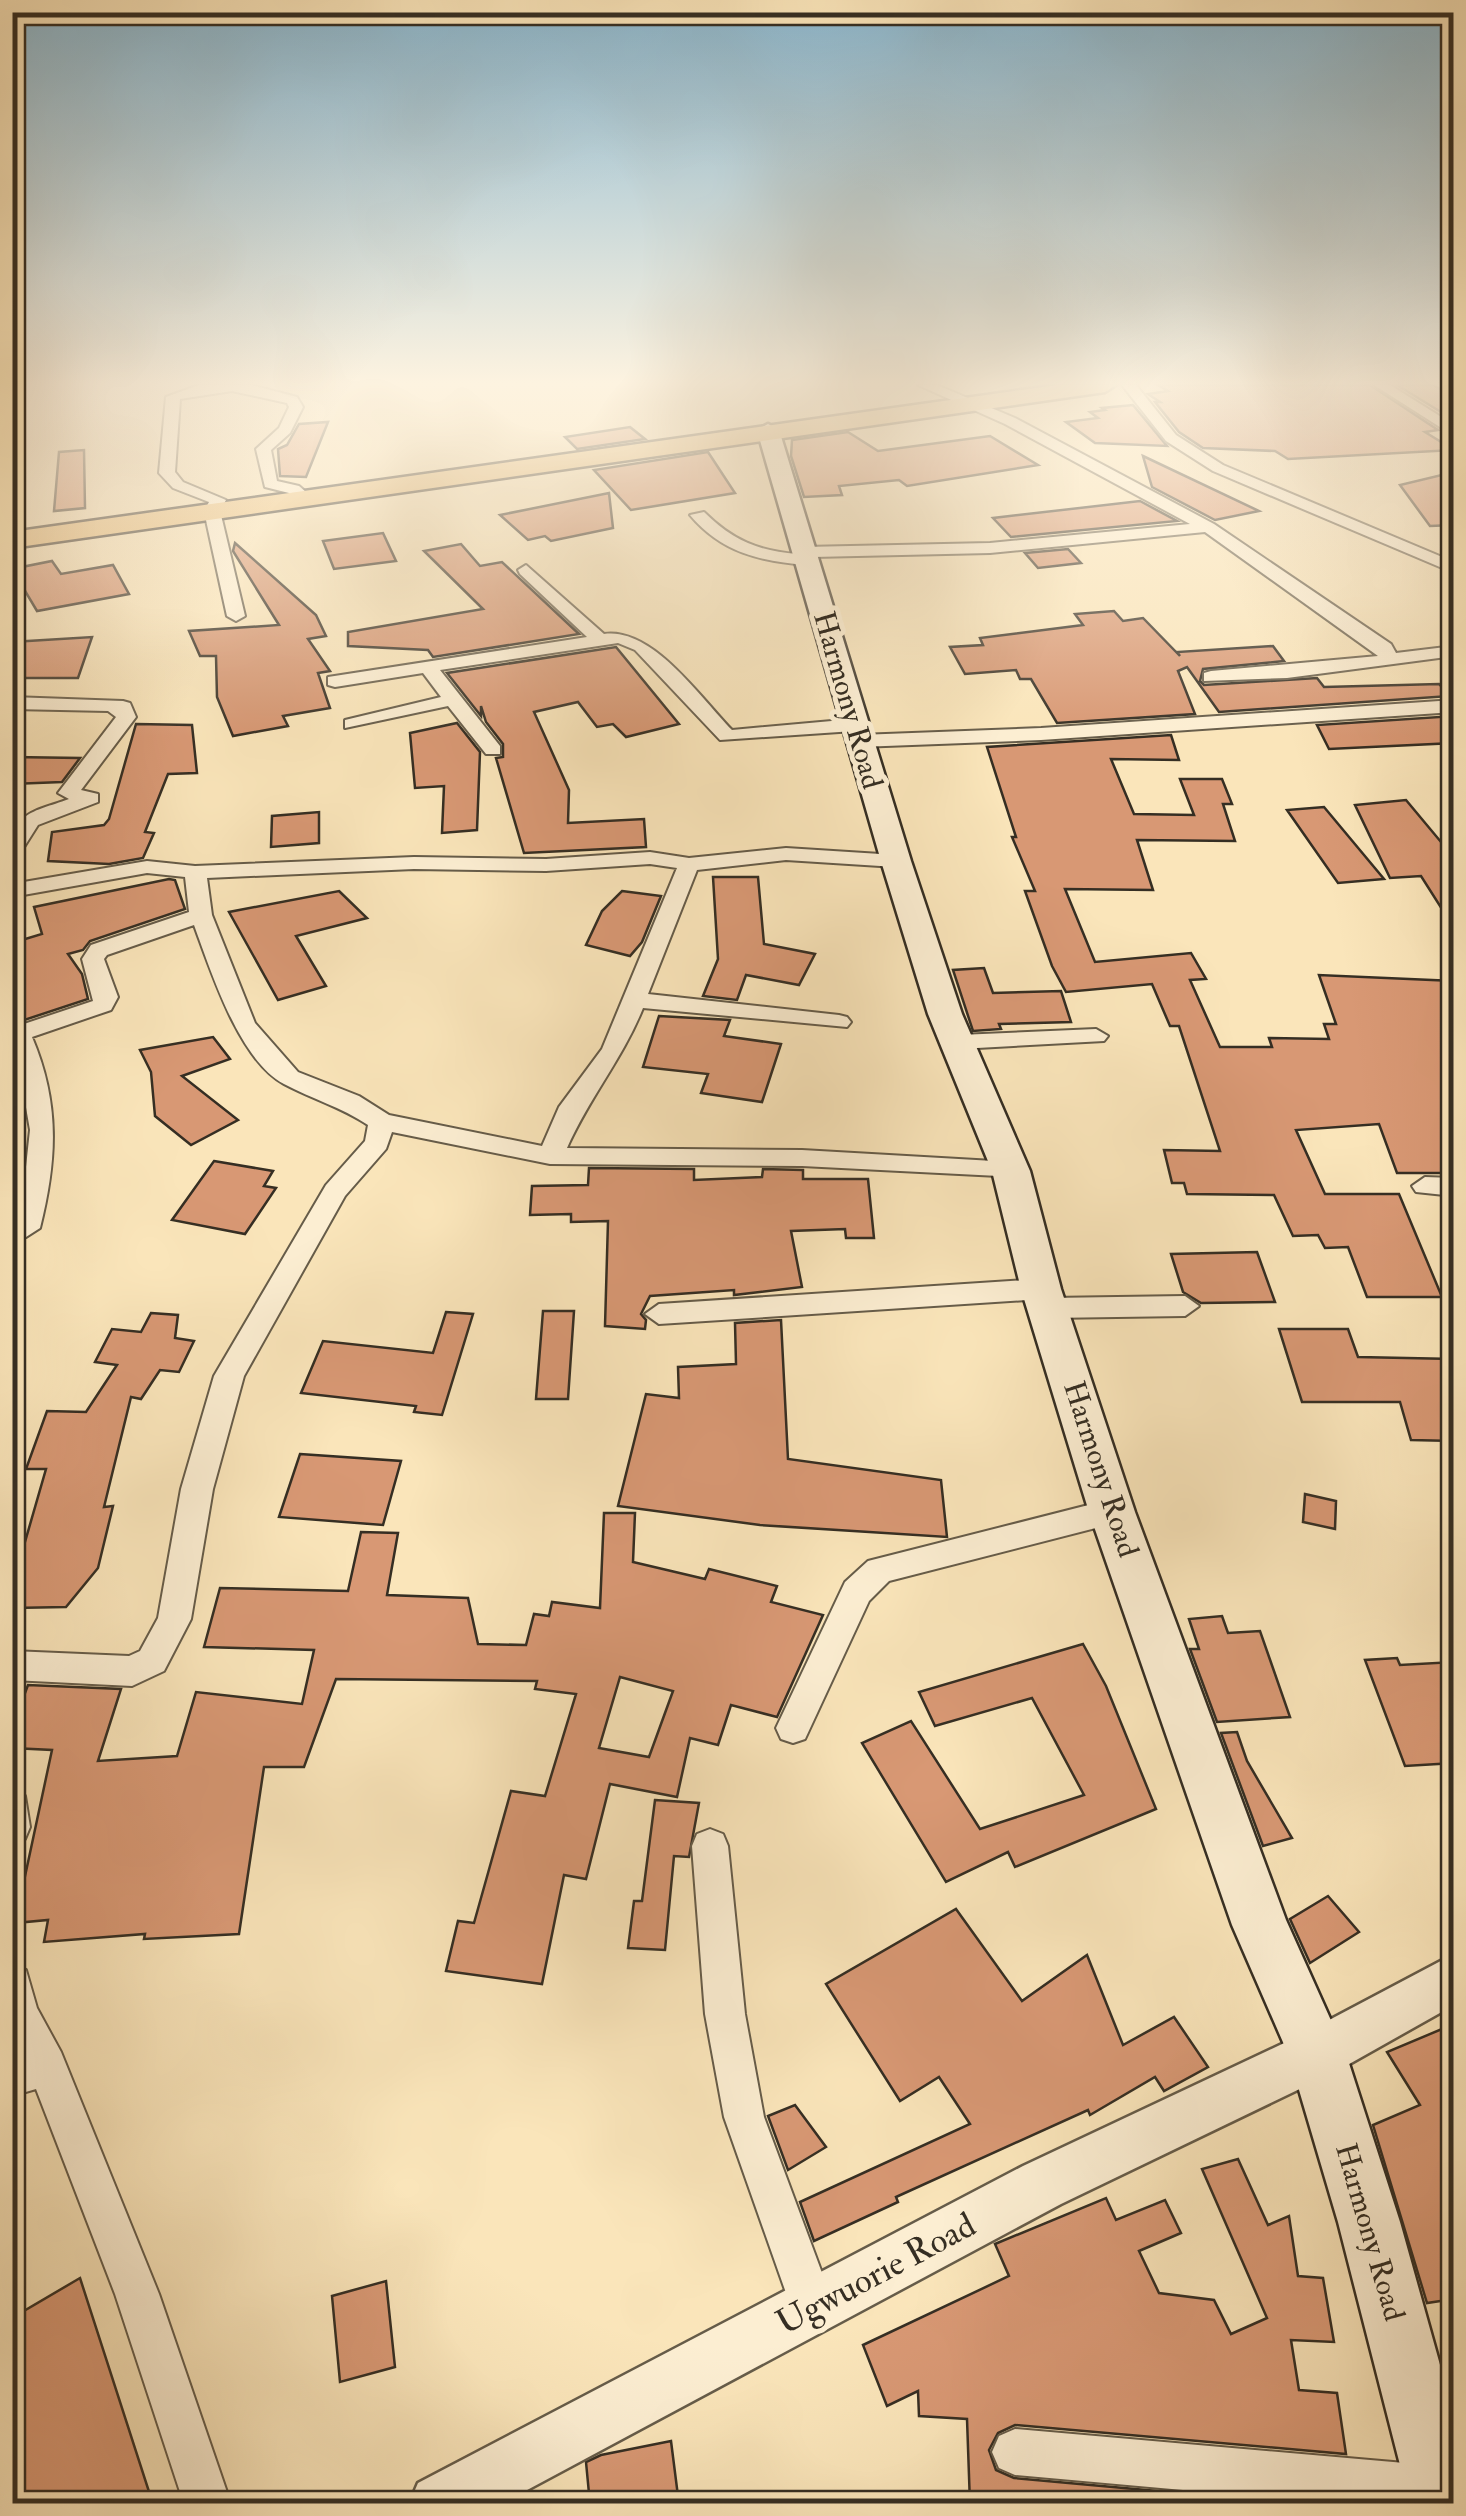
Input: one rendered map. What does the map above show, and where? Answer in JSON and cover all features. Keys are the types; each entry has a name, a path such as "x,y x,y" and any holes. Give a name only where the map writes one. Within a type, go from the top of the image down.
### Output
{"main road":[{"path":"12,540 273,502"},
{"name":"Harmony Road","path":"790,502 896,861 945,1014 1010,1171 1112,1512 1260,1925 1317,2054 1370,2222 1442,2496"}],"street":[{"path":"217,502 212,511 236,616"},
{"path":"1162,502 1208,527 1385,648 1388,656"},
{"path":"1299,502 1454,568"},
{"path":"698,516 718,538 742,551 806,556 990,548 1208,527"},
{"path":"526,570 598,638"},
{"path":"335,681 620,637 640,646 727,736 1042,734 1454,706"},
{"path":"1211,677 1287,673 1388,656 1454,651"},
{"path":"429,669 450,700 494,750"},
{"path":"352,724 450,700"},
{"path":"12,703 108,705 123,708 126,717 68,793 91,798 30,821 12,851"},
{"path":"12,891 147,867 195,872 414,862 546,865 650,858 689,864 786,854 896,861"},
{"path":"550,1156 572,1107 614,1050 689,864"},
{"path":"195,872 200,915 244,1026 288,1077 350,1102 380,1122 550,1156 802,1158 1010,1171"},
{"path":"26,1228 43,1169 46,1122 33,1065 16,1035 103,1006 106,998 93,958 100,950 200,915"},
{"path":"635,1000 839,1022"},
{"path":"959,1042 1096,1036"},
{"path":"12,1665 132,1671 152,1661 174,1618 197,1489 229,1376 335,1192 378,1143 380,1122"},
{"path":"1424,1186 1454,1187"},
{"path":"659,1314 1045,1298 1184,1306"},
{"path":"793,1728 858,1592 879,1570 1112,1512"},
{"path":"12,1808 12,1826"},
{"path":"710,1846 724,2014 744,2117 814,2308"},
{"name":"Ugwuorie Road","path":"439,2504 1042,2185 1317,2054 1454,1978"},
{"path":"12,1984 30,2071 137,2294 208,2504"},
{"path":"1015,2452 1442,2496"}],"building":[{"path":"55,502 85,502 85,508 54,511"},
{"path":"562,502 610,502 613,528 551,541 545,536 528,540 500,515"},
{"path":"624,502 677,502 631,510"},
{"path":"1143,502 1177,521 1011,537 993,518"},
{"path":"1181,502 1241,502 1259,511 1215,520"},
{"path":"1413,502 1454,502 1454,525 1430,526"},
{"path":"383,533 396,561 334,569 323,541"},
{"path":"235,543 316,615 326,636 308,639 330,671 318,673 330,708 283,716 288,726 233,736 217,697 216,656 200,656 189,631 279,625 233,551"},
{"path":"461,544 480,566 502,562 579,634 433,657 428,650 348,646 348,632 483,609 424,551"},
{"path":"1068,549 1081,563 1038,568 1025,553"},
{"path":"52,561 61,574 113,565 129,594 37,611 12,569"},
{"path":"1114,611 1123,621 1143,618 1180,656 1177,652 1273,646 1284,661 1203,669 1200,681 1204,685 1317,678 1324,687 1439,684 1450,696 1219,712 1187,667 1178,671 1195,714 1057,723 1031,679 1020,679 1016,670 965,674 950,647 983,645 980,638 1083,625 1075,614"},
{"path":"92,637 78,678 12,678 12,642"},
{"path":"616,647 679,724 626,737 613,724 597,727 578,702 534,712 569,790 568,823 644,819 646,847 524,853 496,758 503,757 503,744 486,722 481,706 481,716 447,673"},
{"path":"1454,716 1454,743 1329,749 1317,725"},
{"path":"457,723 480,752 477,830 442,833 444,786 415,788 410,733"},
{"path":"136,724 192,725 197,773 168,774 145,832 154,833 143,858 109,864 48,861 52,832 104,825 109,819"},
{"path":"1171,735 1179,760 1111,759 1134,814 1194,815 1180,779 1222,779 1232,804 1223,804 1235,841 1137,840 1153,890 1065,889 1095,962 1191,953 1206,979 1190,980 1220,1047 1272,1047 1269,1038 1329,1039 1324,1024 1336,1024 1319,975 1454,981 1453,1173 1397,1173 1379,1124 1296,1130 1325,1194 1399,1194 1442,1297 1367,1297 1348,1247 1325,1248 1318,1235 1293,1236 1274,1195 1187,1194 1184,1183 1172,1183 1164,1150 1220,1151 1179,1026 1170,1026 1152,984 1066,992 1052,966 1025,891 1035,891 1012,837 1016,837 987,747"},
{"path":"12,757 80,758 62,782 12,784"},
{"path":"1406,800 1446,848 1454,847 1454,928 1421,876 1390,878 1355,805"},
{"path":"1324,807 1384,879 1338,883 1287,810"},
{"path":"319,812 319,843 271,847 272,816"},
{"path":"713,877 758,877 764,944 815,954 799,985 746,975 737,1000 703,996 718,959"},
{"path":"175,880 185,909 90,941 83,950 68,954 82,974 88,999 12,1024 12,943 42,934 34,907"},
{"path":"339,891 367,918 296,936 326,986 278,1000 229,912"},
{"path":"622,891 661,896 642,942 630,956 586,945 602,911"},
{"path":"984,968 993,993 1061,991 1071,1022 999,1024 1001,1029 973,1031 953,970"},
{"path":"659,1016 730,1020 724,1036 781,1044 762,1102 701,1093 708,1074 643,1067"},
{"path":"213,1037 230,1059 182,1076 238,1120 191,1145 155,1116 151,1072 140,1050"},
{"path":"214,1161 273,1171 264,1186 276,1188 245,1234 172,1220"},
{"path":"589,1168 694,1169 694,1180 762,1177 763,1169 803,1170 803,1179 868,1179 874,1238 846,1238 845,1229 791,1231 802,1287 734,1295 734,1290 650,1296 641,1314 646,1320 645,1329 605,1326 608,1221 571,1222 571,1214 530,1215 532,1186 588,1185"},
{"path":"1257,1252 1275,1302 1201,1303 1183,1292 1171,1254"},
{"path":"543,1311 574,1311 568,1399 536,1399"},
{"path":"446,1312 473,1314 442,1415 414,1412 416,1406 301,1393 323,1341 433,1353"},
{"path":"151,1313 178,1315 175,1338 194,1341 179,1372 160,1370 141,1399 131,1397 104,1507 113,1506 98,1568 66,1607 12,1608 12,1587 46,1469 26,1469 47,1411 86,1412 117,1365 95,1362 112,1329 141,1332"},
{"path":"781,1320 788,1459 941,1480 947,1537 760,1525 618,1506 646,1394 679,1398 678,1367 736,1364 735,1323"},
{"path":"1279,1329 1348,1329 1358,1357 1454,1359 1454,1441 1411,1440 1400,1402 1302,1402"},
{"path":"300,1454 401,1461 383,1525 279,1517"},
{"path":"1305,1494 1336,1501 1335,1529 1303,1522"},
{"path":"604,1513 635,1513 633,1562 705,1579 709,1569 777,1586 771,1602 823,1615 777,1717 731,1705 718,1745 690,1738 677,1797 610,1784 586,1879 564,1875 542,1984 446,1971 458,1921 474,1923 511,1791 545,1796 576,1694 535,1689 537,1681 336,1679 304,1767 264,1767 239,1934 144,1939 145,1934 44,1942 48,1920 15,1923 52,1750 12,1748 12,1728 28,1685 121,1689 98,1761 177,1756 196,1692 302,1704 314,1650 204,1647 220,1588 348,1591 361,1532 398,1533 387,1595 468,1598 478,1644 526,1645 534,1614 549,1616 552,1602 600,1608","holes":["620,1677 673,1691 649,1757 599,1748"]},
{"path":"1222,1616 1228,1633 1260,1631 1290,1717 1217,1722 1190,1649 1199,1649 1189,1619"},
{"path":"1083,1644 1106,1686 1156,1809 1015,1867 1008,1852 946,1882 862,1743 911,1721 980,1829 1084,1795 1032,1698 935,1726 919,1692"},
{"path":"1397,1658 1400,1665 1454,1662 1454,1763 1405,1766 1365,1660"},
{"path":"1237,1732 1247,1761 1292,1838 1263,1846 1221,1733"},
{"path":"655,1800 699,1803 689,1857 674,1856 665,1950 628,1948 634,1901 642,1901"},
{"path":"1328,1896 1359,1932 1310,1963 1290,1919"},
{"path":"956,1909 1022,2001 1087,1955 1123,2045 1174,2017 1208,2067 1164,2091 1155,2077 1090,2115 1088,2110 896,2197 898,2202 814,2241 800,2202 970,2124 939,2077 900,2101 826,1984"},
{"path":"1454,2024 1454,2243 1442,2245 1454,2274 1454,2299 1427,2303 1373,2125 1420,2105 1387,2052"},
{"path":"795,2105 826,2147 788,2170 768,2116"},
{"path":"1238,2159 1268,2225 1289,2216 1298,2276 1323,2278 1334,2342 1291,2340 1299,2390 1337,2393 1346,2454 1015,2425 998,2433 989,2450 996,2470 1014,2478 1234,2498 1234,2504 970,2504 967,2419 919,2416 918,2391 887,2406 863,2345 1009,2276 995,2244 1106,2198 1116,2220 1165,2200 1181,2233 1139,2251 1159,2293 1214,2300 1231,2334 1267,2318 1202,2169"},
{"path":"80,2278 153,2504 12,2504 12,2318"},
{"path":"386,2281 395,2367 340,2382 332,2296"},
{"path":"671,2441 679,2504 590,2504 586,2462 601,2455"}]}
